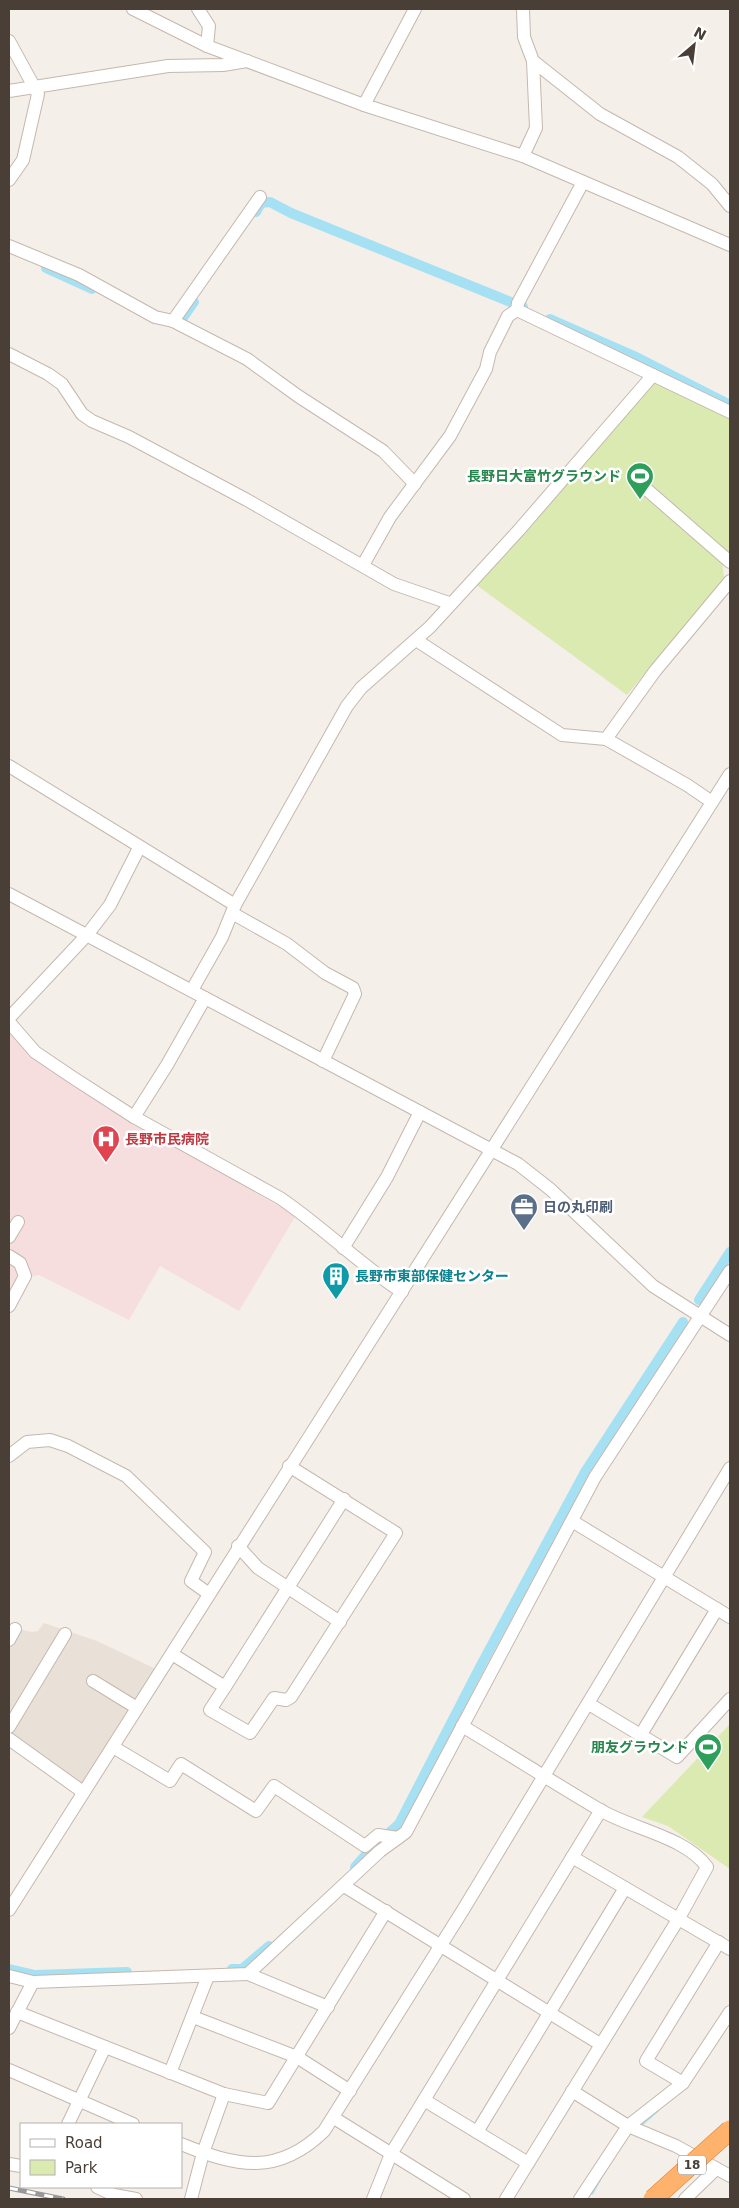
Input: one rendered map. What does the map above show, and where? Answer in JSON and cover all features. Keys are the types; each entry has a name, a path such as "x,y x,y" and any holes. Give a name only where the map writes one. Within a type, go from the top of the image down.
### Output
{"highway":[{"name":"18","path":"654,2199 730,2130"}],"street":[{"path":"133,9 207,46 364,104 524,156 730,245"},
{"path":"198,9 209,26 207,46"},
{"path":"364,104 415,9"},
{"path":"523,9 524,37 532,61 536,128 524,156"},
{"path":"9,42 38,94 23,160 9,180"},
{"path":"9,91 168,66 223,65 249,60"},
{"path":"532,61 600,114 678,157 712,184 730,206"},
{"path":"363,565 390,517 454,428 486,369 490,352 508,316 518,307 583,182"},
{"path":"174,321 260,197"},
{"path":"9,246 78,275 155,317 174,321 247,359 298,396 383,451 415,484"},
{"path":"518,307 730,412"},
{"path":"9,354 48,374 62,384 82,414 92,421 129,437 247,500 394,584 449,603"},
{"path":"192,990 222,937 234,909 347,706 361,688 416,640 519,530 653,375"},
{"path":"637,481 730,562"},
{"path":"606,739 655,671 730,581"},
{"path":"416,640 562,735 606,739 687,785 712,802"},
{"path":"9,766 234,909 287,944 325,973 353,988 354,994 323,1061"},
{"path":"9,1910 83,1792 114,1747 238,1546 402,1292 730,774"},
{"path":"9,1018 87,935 110,905 139,848"},
{"path":"9,894 518,1164 550,1189 653,1286 730,1334"},
{"path":"134,1117 167,1065 205,998"},
{"path":"9,1022 35,1052 134,1117 280,1198 302,1213 375,1274 402,1292"},
{"path":"343,1248 387,1177 420,1112"},
{"path":"9,1237 18,1222"},
{"path":"9,1256 20,1263 25,1276 9,1306"},
{"path":"248,1974 380,1851 406,1832 595,1477 730,1271"},
{"path":"9,1456 27,1442 50,1440 68,1446 126,1476 205,1552 192,1581 208,1594"},
{"path":"289,1466 344,1499 396,1533 291,1697 286,1700 274,1698 250,1733 210,1710 344,1499"},
{"path":"182,2144 203,2153 250,2164 266,2164 279,2161 308,2147 334,2118 589,1704 730,1468"},
{"path":"572,1521 730,1617"},
{"path":"238,1546 258,1568 340,1622"},
{"path":"640,1736 716,1609"},
{"path":"9,1727 65,1634"},
{"path":"172,1654 225,1687"},
{"path":"93,1681 137,1708"},
{"path":"589,1704 677,1757 730,1699"},
{"path":"462,1726 628,1825 671,1839 702,1860 707,1867 678,1918 506,2199"},
{"path":"9,1739 83,1792"},
{"path":"114,1747 170,1780 181,1764 256,1811 274,1786 365,1846 378,1835 398,1838"},
{"path":"373,2199 391,2154 601,1810"},
{"path":"572,1858 725,1946 646,2061 683,2083"},
{"path":"344,1886 600,2044"},
{"path":"477,2132 625,1888"},
{"path":"17,2012 224,2094 268,2103 386,1911"},
{"path":"9,1976 32,1982 248,1974 328,2007"},
{"path":"170,2073 208,1976"},
{"path":"9,2028 32,1982"},
{"path":"580,2199 628,2126 683,2083 730,2012"},
{"path":"193,2017 297,2057 350,2091"},
{"path":"68,2123 105,2047"},
{"path":"9,2070 78,2102 130,2123"},
{"path":"572,2091 628,2126 676,2146 730,2176"},
{"path":"191,2199 203,2153 224,2094"},
{"path":"424,2100 528,2163"},
{"path":"334,2118 464,2199"},
{"path":"685,2199 716,2169"},
{"path":"99,2188 114,2195 136,2199"}],"shaded area":[{"name":"長野市民病院","path":"9,1029 114,1112 293,1214 295,1217 239,1311 160,1266 129,1320 39,1275 20,1279 9,1296"},
{"path":"44,1623 97,1641 156,1669 81,1786 9,1737 9,1627 32,1632 38,1631"}],"green space":[{"name":"長野日大富竹グラウンド","path":"653,379 730,415 730,550 722,559 724,578 627,695 475,584"},
{"name":"朋友グラウンド","path":"730,1724 730,1869 668,1826 642,1817"}],"waterway":[{"path":"256,212 261,203 270,202 291,213 523,307"},
{"path":"46,268 92,289"},
{"path":"180,322 194,302"},
{"path":"550,319 634,356 730,405"},
{"path":"699,1300 730,1252"},
{"path":"390,1832 399,1824 480,1667 585,1472 683,1322"},
{"path":"355,1867 379,1840"},
{"path":"232,1969 242,1969 269,1946"},
{"path":"9,1969 35,1975 127,1972"},
{"path":"641,2125 658,2110"},
{"path":"592,2193 605,2170"}],"railway":[{"path":"9,2188 63,2199"}],"place":[{"name":"長野日大富竹グラウンド","path":"640,500"},
{"name":"長野市民病院","path":"106,1163"},
{"name":"日の丸印刷","path":"524,1231"},
{"name":"長野市東部保健センター","path":"336,1300"},
{"name":"朋友グラウンド","path":"708,1771"}]}
